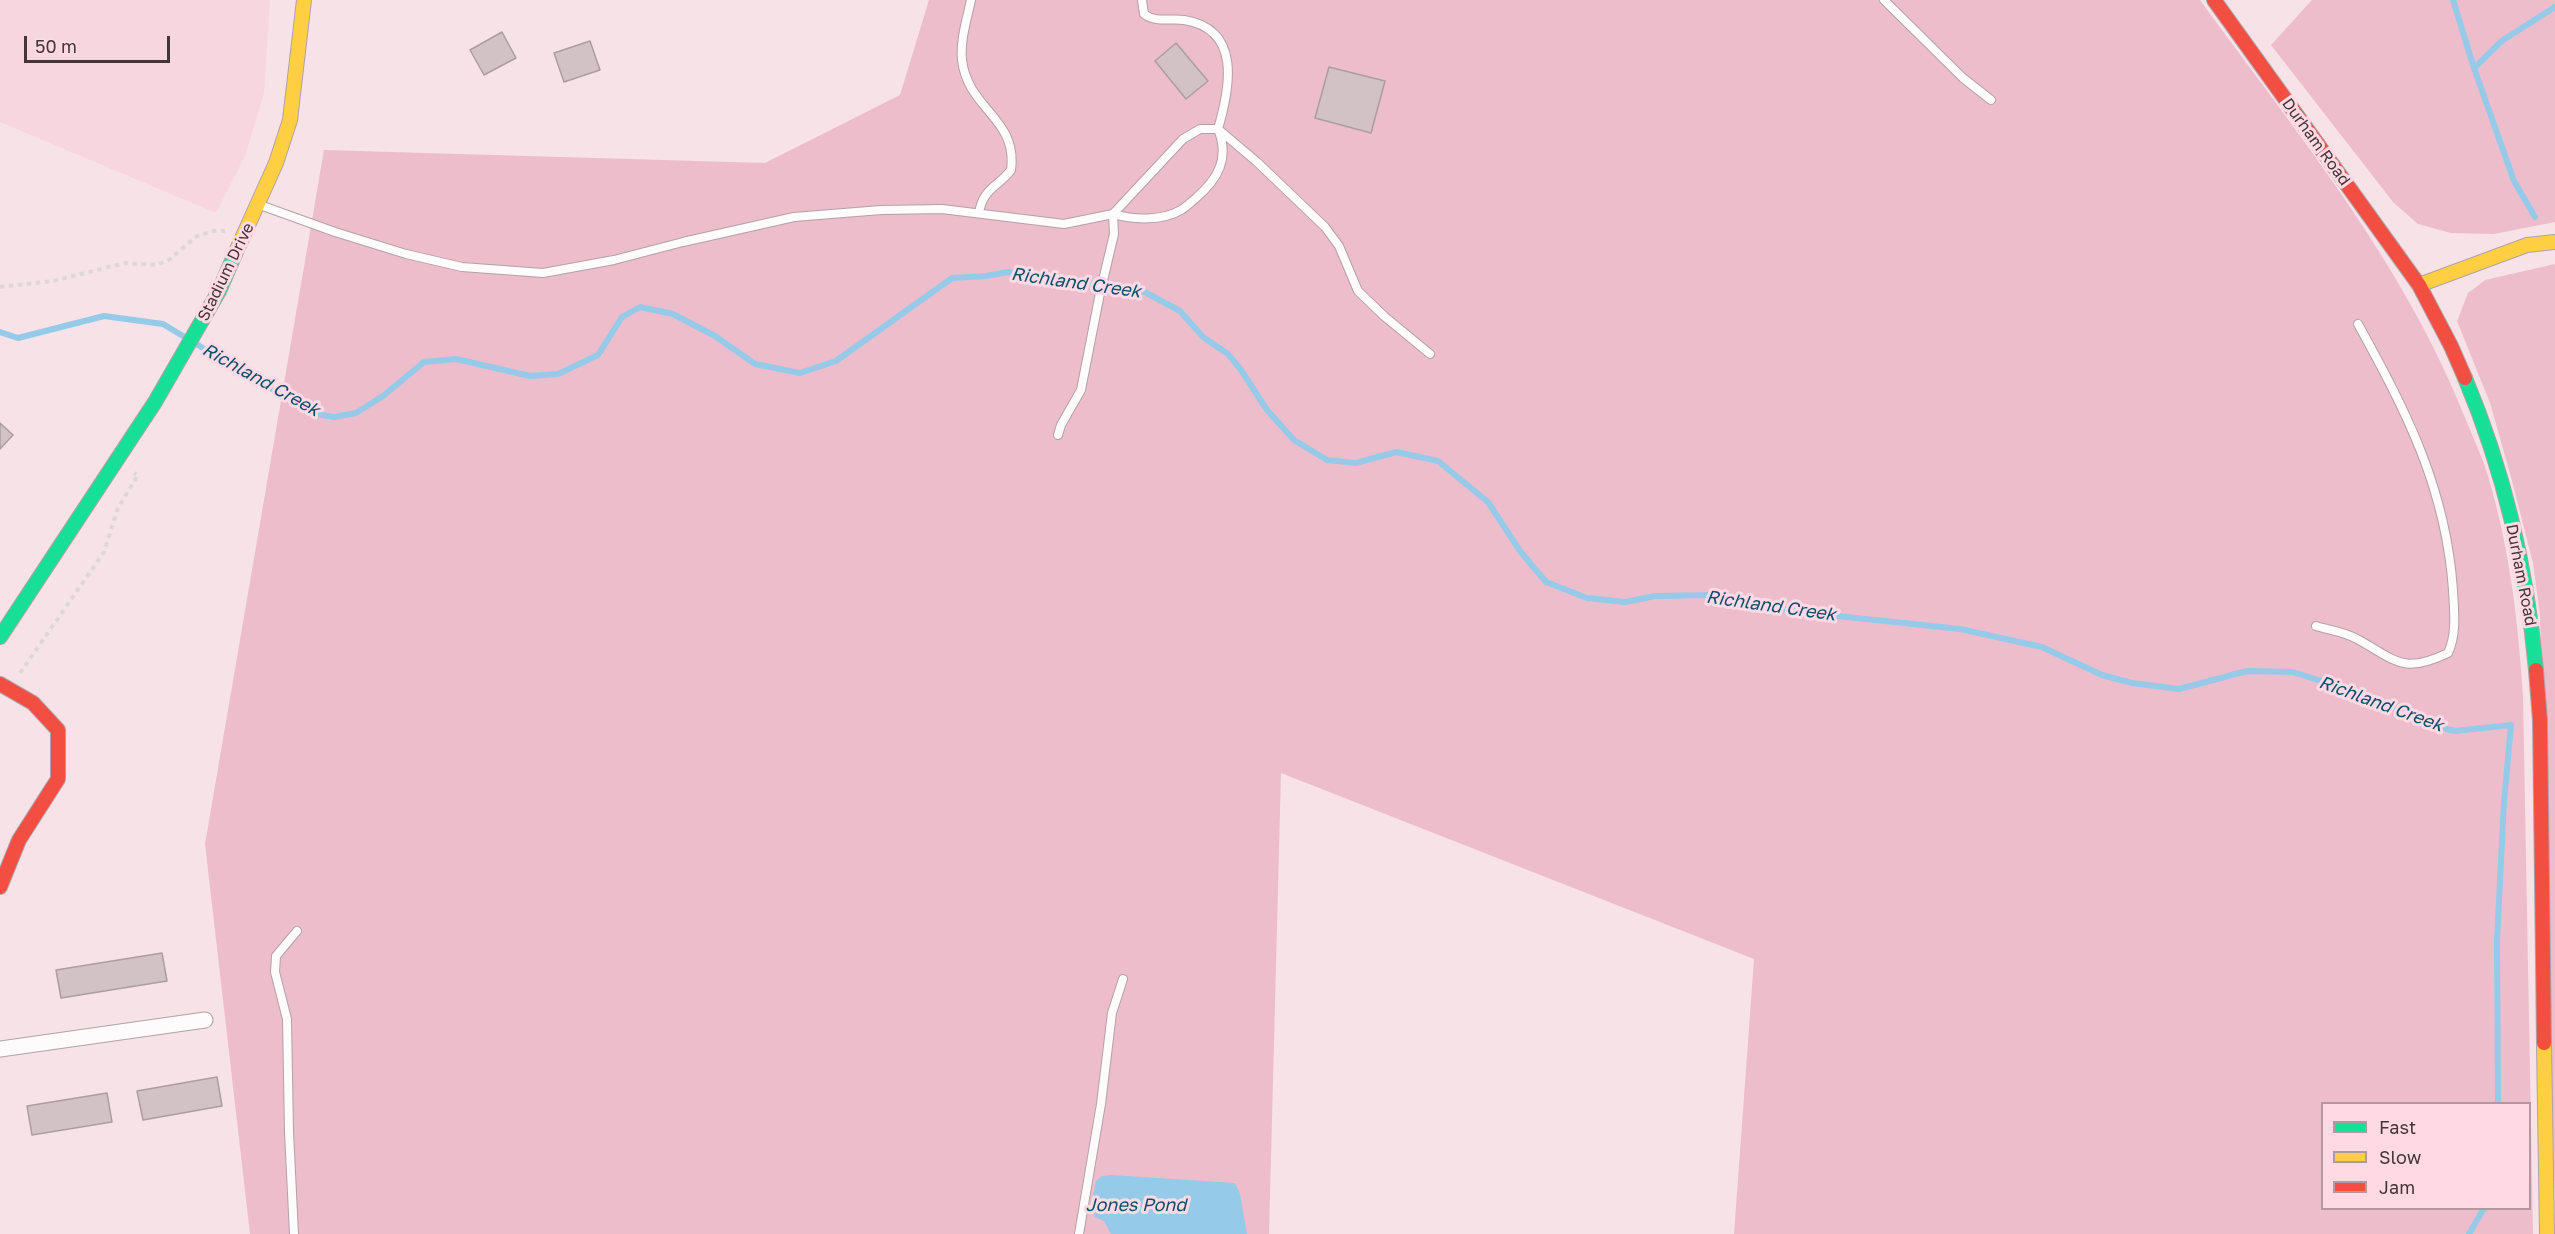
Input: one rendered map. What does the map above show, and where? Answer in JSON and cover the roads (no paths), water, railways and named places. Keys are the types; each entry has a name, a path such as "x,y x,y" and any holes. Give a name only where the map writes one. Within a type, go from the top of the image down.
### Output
{"main road":[{"name":"Stadium Drive","path":"0,637 155,402 219,291 259,204 290,120 304,0"},
{"name":"Durham Road","path":"2214,0 2419,285 2451,346 2474,398 2497,466 2518,548 2532,628 2540,720 2547,1234"},
{"path":"2419,285 2527,245 2555,242"},
{"path":"0,684 33,702 58,730 58,779 19,840 0,887"}],"street":[{"path":"0,1049 205,1020"}],"lane":[{"path":"971,0 963,42 964,70 975,97 1002,127 1013,150 1011,170 981,200 979,213"},
{"path":"259,204 335,232 406,254 462,267 543,273 614,260 794,217 880,210 942,209 1064,224 1113,214 1131,219 1157,217 1181,210 1203,191 1223,159 1224,143 1218,129 1228,94 1227,62 1222,39 1206,25 1184,20 1149,18 1144,14 1142,0"},
{"path":"1884,0 1964,78 1991,100"},
{"path":"1058,435 1061,425 1081,390 1114,234 1113,214 1183,139 1200,129 1218,129 1325,226 1340,246 1358,291 1430,354"},
{"path":"2316,627 2348,635 2387,657 2408,665 2430,661 2448,653 2454,634 2452,577 2436,488 2413,429 2358,324"},
{"path":"294,1234 287,1019 284,998 275,972 276,956 297,931"},
{"path":"1079,1234 1101,1104 1112,1012 1123,979"}],"water":[{"name":"Jones Pond","path":"1102,1176 1235,1183 1240,1194 1247,1234 1111,1234 1104,1221 1095,1217 1092,1202 1096,1181"}],"waterway":[{"path":"2453,0 2474,68 2514,181 2535,217"},
{"path":"2474,68 2503,40 2555,7"},
{"name":"Richland Creek","path":"0,332 18,338 104,316 163,324 317,414 334,417 356,413 383,396 424,362 456,359 530,376 558,374 598,355 622,317 640,307 673,314 715,336 755,364 800,373 836,361 952,278 1008,272 1143,291 1180,311 1203,337 1228,354 1267,410 1294,440 1327,460 1356,463 1396,452 1438,461 1488,502 1520,551 1546,582 1587,598 1625,602 1655,596 1712,595 1800,612 1960,629 2042,647 2102,675 2132,683 2179,689 2247,671 2293,672 2378,699 2416,721 2455,731 2511,725 2504,802 2497,940 2498,1102"},
{"path":"2469,1234 2483,1210"}]}
